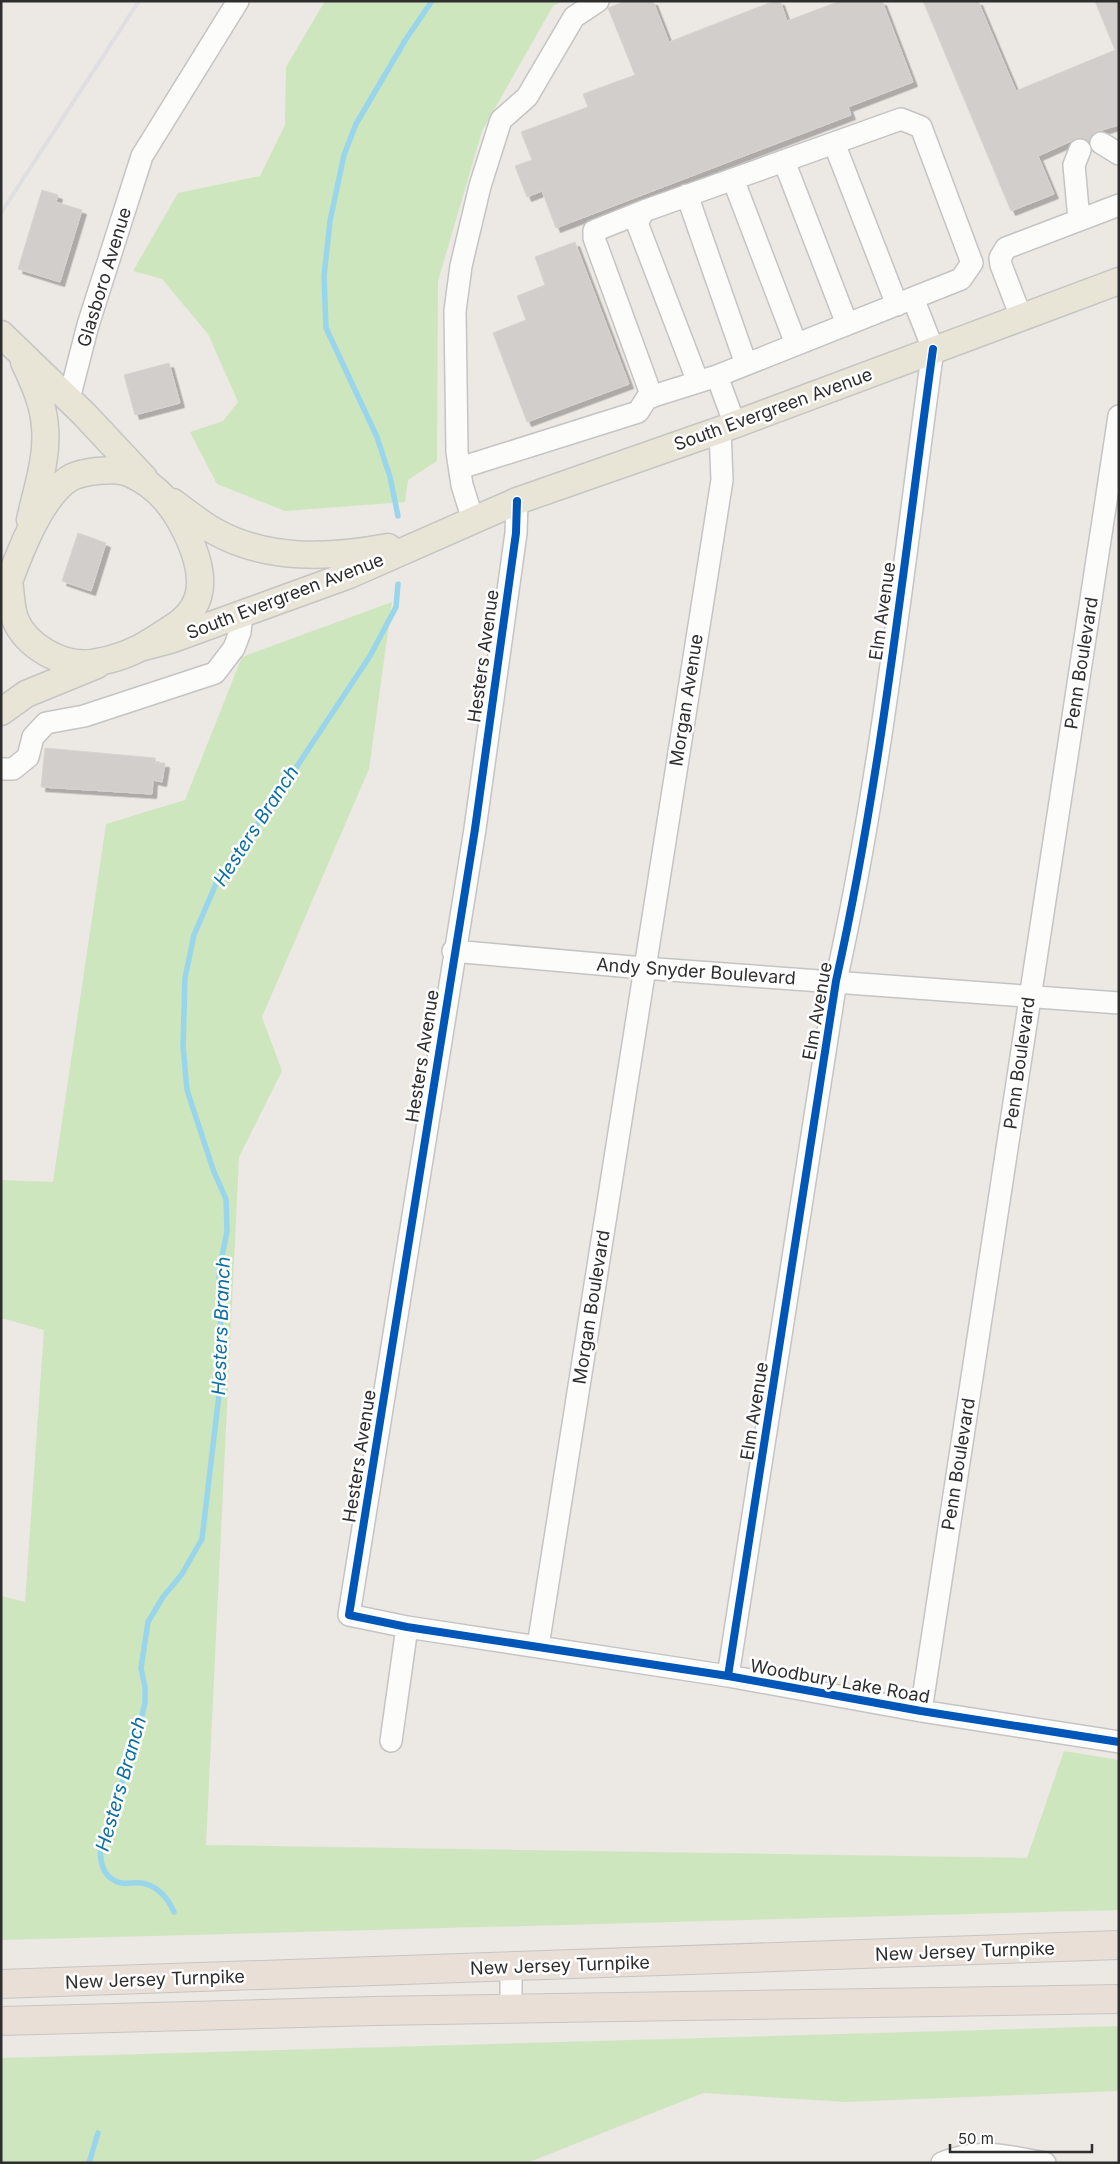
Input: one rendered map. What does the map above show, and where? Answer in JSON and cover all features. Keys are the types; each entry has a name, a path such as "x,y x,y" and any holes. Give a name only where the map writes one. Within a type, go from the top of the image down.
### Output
{"highway":[{"name":"New Jersey Turnpike","path":"1,1984 1119,1945"},
{"path":"1,2021 511,2009 1119,1999"}],"main road":[{"name":"South Evergreen Avenue","path":"140,648 170,640 349,575 517,501 728,428 933,349 1119,281"},
{"name":"South Evergreen Avenue","path":"10,342 69,399 155,488 215,532 239,542 292,555 361,552 429,539"},
{"name":"South Evergreen Avenue","path":"10,342 32,380 42,410 46,430 25,541"},
{"path":"1,712 26,694 140,648 193,609 200,586 200,575 189,538 179,518 155,488 123,470 85,472 70,478 50,499 25,541 5,593 14,617 27,638 39,648 60,659 77,663 91,664 112,658"}],"street":[{"name":"Glasboro Avenue","path":"69,399 88,325 142,156 238,1"},
{"path":"473,520 460,468 456,421 455,311 461,266 480,186 501,120 528,98 574,17 598,1"},
{"path":"460,468 638,412 647,398 652,397 707,379 961,279 972,263 921,127 900,119 687,195 594,231 594,238 652,397"},
{"path":"834,143 905,301 933,349"},
{"path":"1079,220 1074,165 1080,150"},
{"path":"784,161 847,324"},
{"path":"733,179 796,344"},
{"path":"687,195 746,364"},
{"path":"1021,317 1002,265 1000,258 1002,252 1009,245 1119,205"},
{"name":"Morgan Avenue","path":"643,968 722,480 728,428 637,223 644,211"},
{"name":"Elm Avenue","path":"728,1676 836,982 854,900 877,761 933,349"},
{"name":"Penn Boulevard","path":"921,1711 1119,416"},
{"name":"Hesters Avenue","path":"349,1615 453,951 474,829 516,533 517,501"},
{"path":"1,768 13,769 28,757 33,738 46,723 84,716 215,673 234,648 240,632 242,614"},
{"name":"Andy Snyder Boulevard","path":"453,951 643,968 1119,1002"},
{"name":"Morgan Boulevard","path":"538,1646 643,968"},
{"name":"Woodbury Lake Road","path":"349,1615 407,1627 728,1676 921,1711 1119,1742"},
{"path":"391,1741 407,1627"},
{"path":"511,1967 511,2009"},
{"path":"954,2160 994,2153 1045,2163"}],"green space":[{"path":"325,1 563,1 553,6 482,131 438,281 437,461 408,480 405,502 285,511 217,484 190,432 223,421 238,402 208,334 162,279 133,271 178,193 260,176 285,125 286,67"},
{"path":"392,602 369,769 262,1017 282,1071 239,1157 206,1845 1027,1858 1064,1751 1119,1760 1119,1910 1,1940 1,1596 25,1602 44,1330 1,1318 1,1180 53,1182 106,824 185,800 242,657"},
{"path":"1119,2026 1119,2091 846,2102 703,2093 527,2163 1,2163 1,2058"}],"building":[{"path":"626,1 653,1 669,42 774,1 780,1 787,21 840,1 882,1 913,82 848,107 851,115 556,228 542,191 527,197 515,166 532,160 521,132 588,107 583,94 635,75 608,8"},
{"path":"923,1 978,1 1016,91 1115,50 1095,1 1119,1 1119,125 1095,132 1089,141 1078,138 1038,156 1054,194 1011,211"},
{"path":"42,190 58,195 56,202 82,210 60,282 18,269"},
{"path":"575,242 629,384 527,422 493,333 526,320 517,296 545,285 535,257"},
{"path":"169,363 180,403 135,415 124,375"},
{"path":"78,533 106,543 91,591 62,581"},
{"path":"45,748 155,758 156,763 165,763 162,782 153,780 152,794 41,787"}],"waterway":[{"name":"Hesters Branch","path":"398,516 390,477 377,437 326,328 324,276 330,221 344,155 356,124 406,39 432,1"},
{"name":"Hesters Branch","path":"174,1912 165,1897 152,1886 141,1883 121,1883 109,1877 105,1873 101,1862 100,1849 134,1747 145,1703 145,1687 141,1668 148,1622 163,1597 182,1574 202,1539 222,1369 219,1272 227,1231 226,1199 214,1172 187,1090 183,1046 185,978 194,935 219,877 274,801 370,656 396,607 398,584"},
{"name":"Hesters Branch","path":"89,2163 98,2133"}],"railway":[{"path":"1,213 139,1"}],"cycle path":[{"path":"728,1676 836,981 852,903 879,746 933,349"},
{"path":"517,501 516,533 475,829 349,1615 407,1627 728,1676 921,1711 1119,1742"}]}
